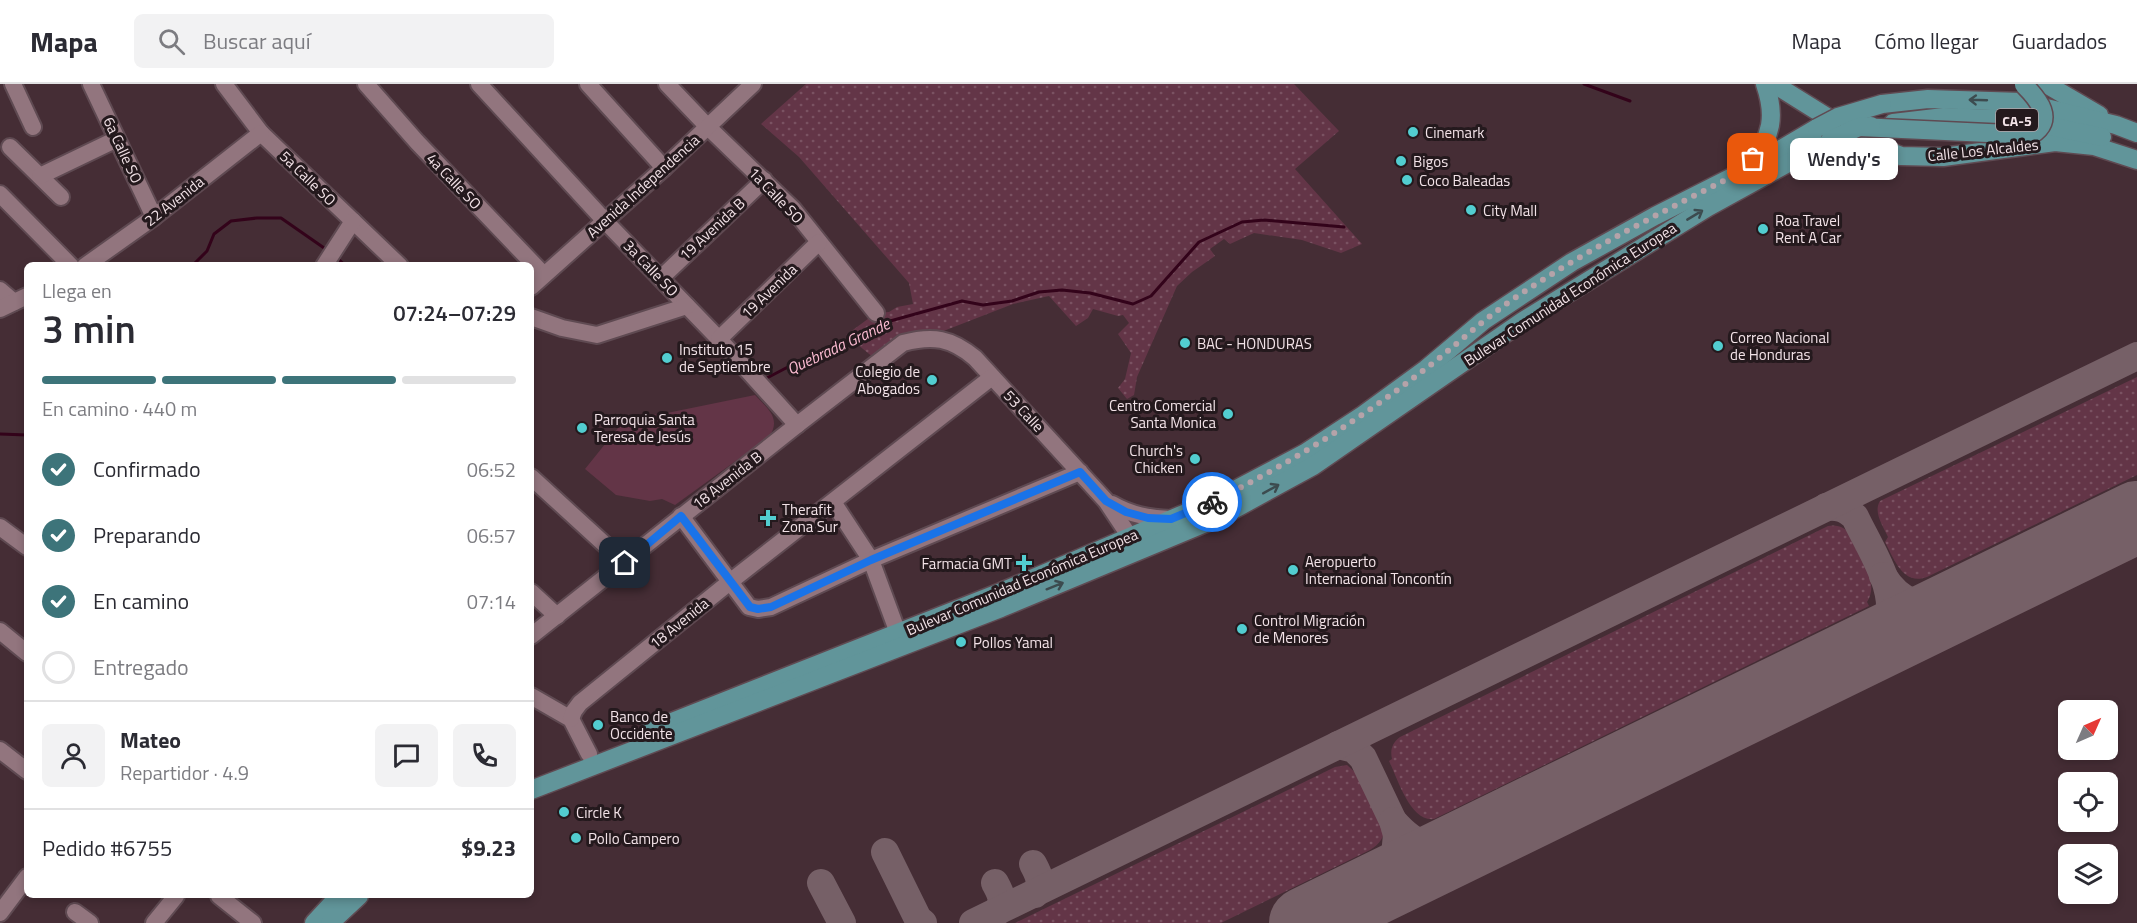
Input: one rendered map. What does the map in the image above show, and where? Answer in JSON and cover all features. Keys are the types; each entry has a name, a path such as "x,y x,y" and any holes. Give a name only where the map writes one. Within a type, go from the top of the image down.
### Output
{"main road":[{"path":"1743,171 1763,147 1770,126 1771,100 1777,84"},
{"name":"Calle Los Alcaldes","path":"1777,84 1870,144 1900,156 1943,157 2055,142 2094,146 2137,160"},
{"path":"1935,94 1956,84"},
{"path":"2046,84 2116,125"},
{"path":"1859,128 2031,135 2039,128 2044,114 2040,103 2023,85"},
{"name":"Bulevar Comunidad Económica Europea","path":"534,789 1001,600 1220,517 1313,466 1523,321 1708,207 1860,109 1935,94 2022,102 2116,125 2137,133"},
{"name":"Bulevar Comunidad Económica Europea","path":"534,776 898,633 1001,600 1130,537 1214,501 1305,453 1363,415 1418,375 1483,321 1572,262 1743,171 1824,134 1944,117 2020,120 2095,135 2137,150"},
{"path":"314,923 337,898"},
{"path":"330,923 357,898"}],"street":[{"path":"13,84 33,127"},
{"name":"6a Calle SO","path":"91,84 154,217"},
{"name":"5a Calle SO","path":"224,84 261,132 396,262"},
{"name":"4a Calle SO","path":"366,84 417,142 532,262"},
{"name":"3a Calle SO","path":"479,84 797,425"},
{"path":"588,84 664,168"},
{"name":"1a Calle SO","path":"668,84 708,127 793,209 876,314"},
{"name":"Avenida Independencia","path":"534,284 664,168 753,84"},
{"name":"22 Avenida","path":"91,262 154,217 261,132"},
{"path":"40,176 117,139"},
{"path":"10,147 61,197"},
{"name":"19 Avenida B","path":"661,278 764,180"},
{"path":"0,194 67,262"},
{"path":"329,258 353,221"},
{"name":"19 Avenida","path":"719,339 819,242"},
{"name":"4a Calle SO","path":"534,265 544,275"},
{"path":"0,290 14,302"},
{"path":"534,318 562,328 597,335 687,306"},
{"name":"53 Calle","path":"931,339 944,340 957,345 975,358 1106,501 1130,537"},
{"name":"18 Avenida B","path":"534,634 903,344 931,339"},
{"name":"18 Avenida","path":"571,719 580,703 730,581 992,377"},
{"path":"681,516 750,607 758,609 771,607 871,560 1080,472"},
{"path":"534,480 625,563"},
{"name":"53 Calle","path":"1106,501 1126,512 1148,518 1171,519"},
{"path":"833,502 871,560 898,633"},
{"path":"0,527 24,546"},
{"path":"534,595 557,616"},
{"path":"0,631 24,650"},
{"path":"534,698 571,719 590,754"},
{"path":"0,750 24,769"},
{"path":"0,913 24,882"},
{"path":"154,923 174,898"},
{"path":"222,898 253,923"},
{"path":"75,912 90,923"}],"shaded area":[{"path":"806,84 1294,84 1339,131 1295,169 1362,244 1341,253 1302,240 1254,233 1230,244 1224,239 1210,249 1215,256 1177,286 1137,377 1134,395 1127,399 1118,388 1125,379 1131,353 1118,334 1129,323 1123,315 1118,316 1093,309 1088,318 1076,326 1049,296 1013,304 874,358 846,335 876,313 889,312 897,307 913,304 909,283 799,157 761,124"},
{"path":"2137,377 2137,475 1927,577 1912,578 1900,569 1885,542 1888,537 1878,514 1880,501"},
{"path":"755,395 768,409 773,419 773,430 769,437 675,505 662,499 650,501 616,495 585,469 626,418 667,413"},
{"path":"1828,526 1842,527 1852,536 1870,577 1871,586 1867,602 1869,606 1434,819 1418,814 1406,798 1389,761 1392,759 1393,744 1400,737"},
{"path":"1347,765 1362,782 1365,781 1383,818 1385,827 1379,843 1370,850 1221,923 1015,923 1335,767"}],"waterway":[{"name":"Quebrada Grande","path":"1584,84 1630,101"},
{"name":"Quebrada Grande","path":"196,262 207,251 214,234 231,221 257,218 281,218 327,250"},
{"name":"Quebrada Grande","path":"765,379 786,368 819,358 855,342 883,323 962,301 983,305 1012,301 1039,292 1062,290 1090,293 1133,304 1151,296 1199,242 1242,222 1264,220 1344,227"},
{"name":"Quebrada Grande","path":"337,258 342,262"},
{"name":"Quebrada Grande","path":"0,434 24,435"}],"taxiway":[{"path":"973,923 2137,356"},
{"path":"1826,507 1842,508 1855,517 1885,579 1890,606 1888,622 1867,648"},
{"path":"1883,576 1897,593 1913,603 1953,606"},
{"path":"1338,745 1354,749 1363,758 1393,821 1397,835 1395,855 1389,869 1369,892"},
{"path":"1393,821 1412,839 1421,844 1440,847 1475,840"},
{"path":"885,852 918,919 923,923"},
{"path":"1033,864 1039,879 1039,886 1035,894"},
{"path":"821,883 842,923"},
{"path":"995,883 1001,897 1001,904 997,912"}],"runway":[{"path":"1305,923 2137,517"}],"way so far":[{"path":"1212,502 1305,453 1363,415 1426,369 1483,321 1526,291 1572,262 1655,216 1743,171 1753,159"}],"place":[{"name":"Cinemark","path":"1413,132"},
{"name":"Wendy's","path":"1753,159"},
{"name":"Bigos","path":"1401,161"},
{"name":"Coco Baleadas","path":"1407,180"},
{"name":"City Mall","path":"1471,210"},
{"name":"Roa Travel Rent A Car","path":"1763,229"},
{"name":"BAC - HONDURAS","path":"1185,343"},
{"name":"Correo Nacional de Honduras","path":"1718,346"},
{"name":"Instituto 15 de Septiembre","path":"667,358"},
{"name":"Colegio de Abogados","path":"932,380"},
{"name":"Centro Comercial Santa Monica","path":"1228,414"},
{"name":"Parroquia Santa Teresa de Jesús","path":"582,428"},
{"name":"Church's Chicken","path":"1195,459"},
{"name":"Therafit Zona Sur","path":"768,518"},
{"name":"Farmacia GMT","path":"1024,563"},
{"name":"Aeropuerto Internacional Toncontín","path":"1293,570"},
{"name":"Control Migración de Menores","path":"1242,629"},
{"name":"Pollos Yamal","path":"961,642"},
{"name":"Banco de Occidente","path":"598,725"},
{"name":"Circle K","path":"564,812"},
{"name":"Pollo Campero","path":"576,838"}],"route":[{"path":"625,563 681,516 750,607 758,609 771,607 871,560 1080,472 1106,501 1126,512 1148,518 1171,519 1212,502"}]}
